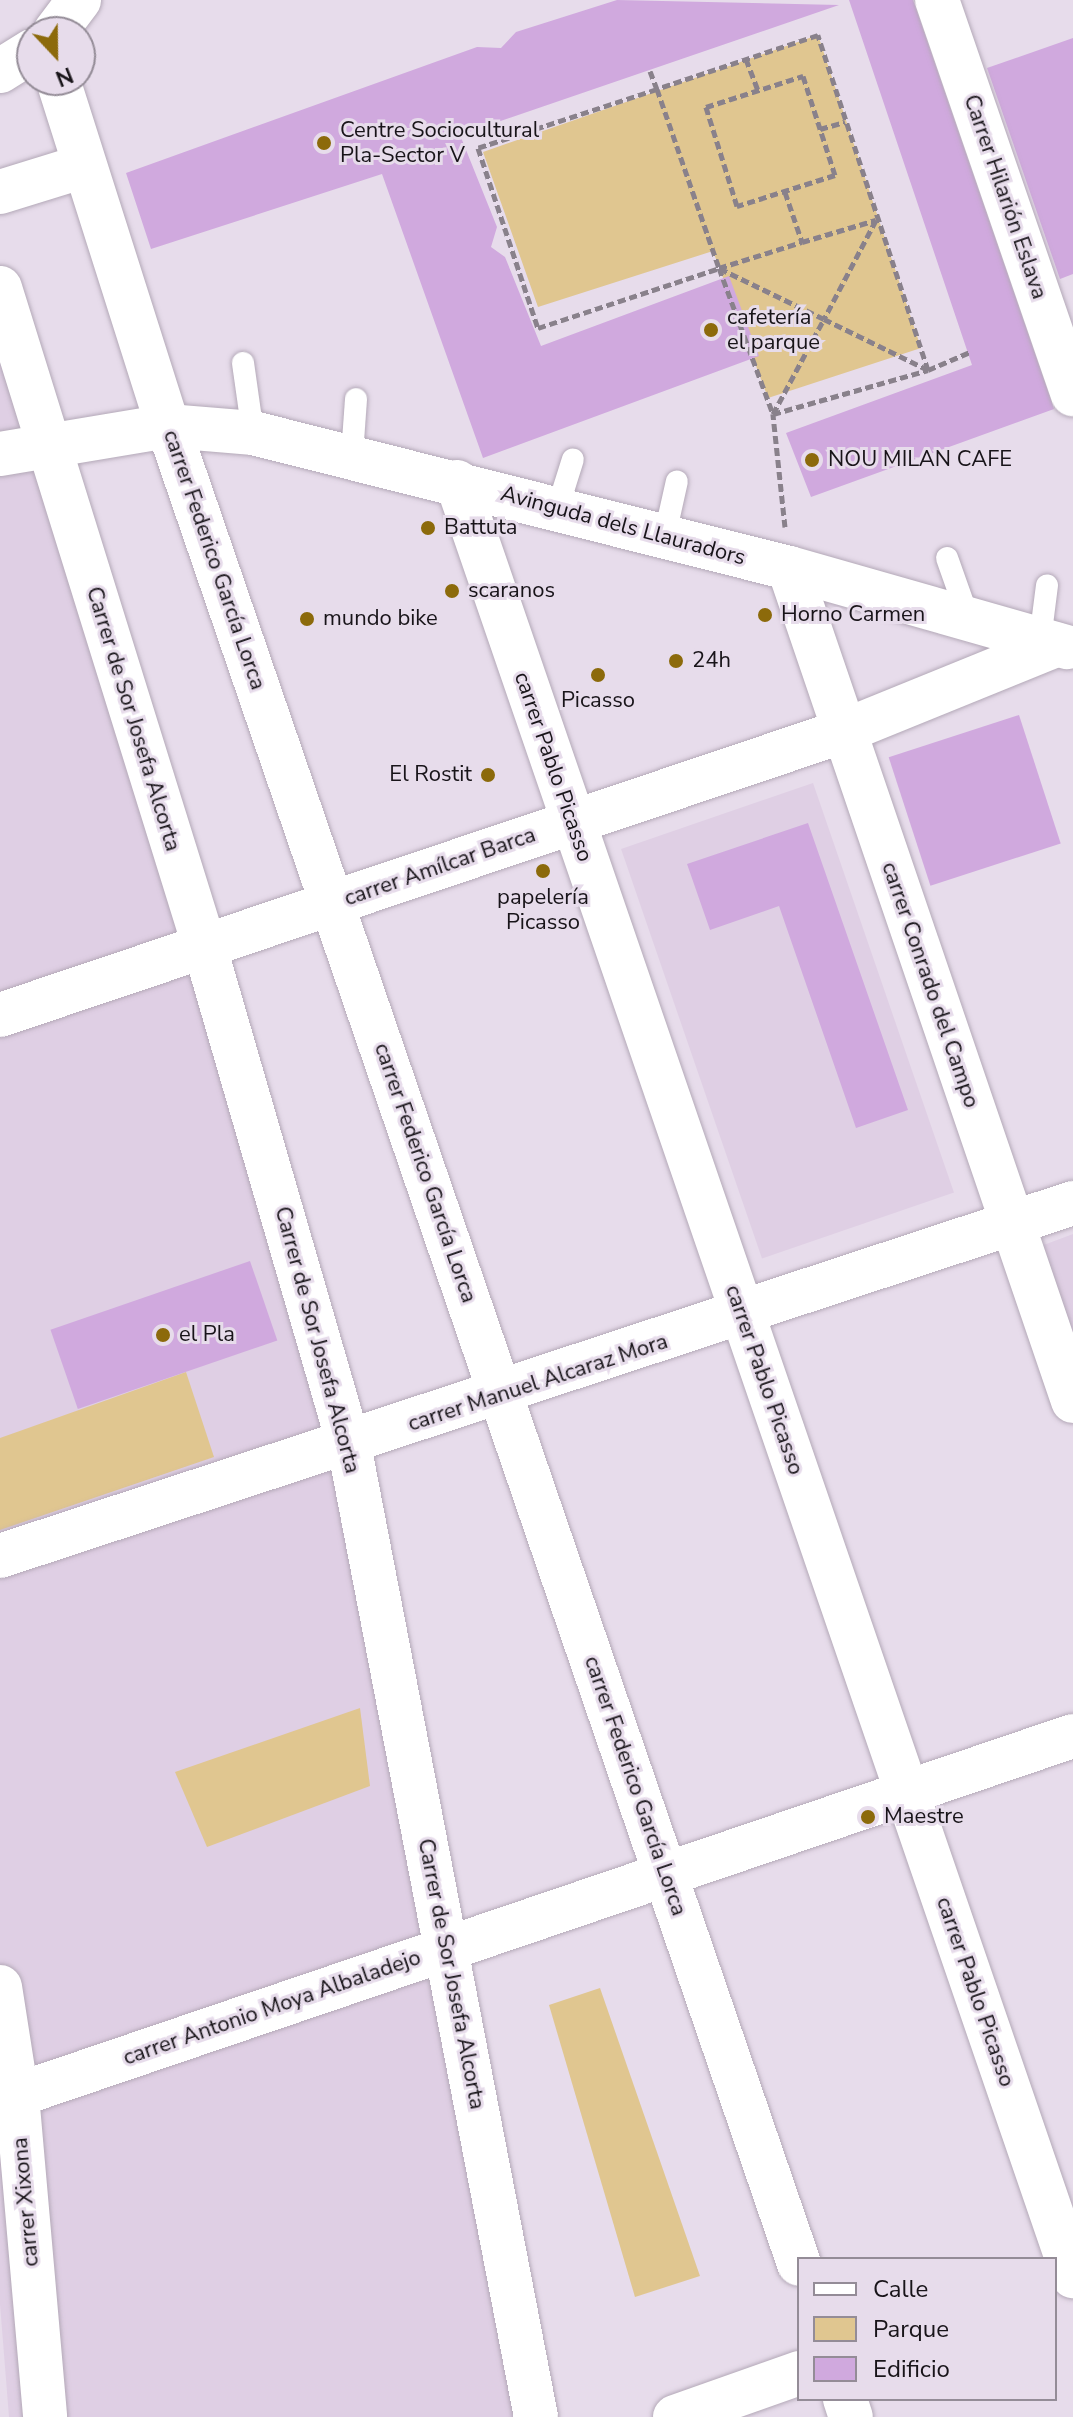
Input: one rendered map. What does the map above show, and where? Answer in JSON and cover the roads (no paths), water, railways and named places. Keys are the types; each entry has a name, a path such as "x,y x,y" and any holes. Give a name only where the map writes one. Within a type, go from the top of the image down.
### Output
{"street":[{"name":"Carrer Hilarión Eslava","path":"937,0 1073,394"},
{"name":"carrer Federico García Lorca","path":"63,96 168,426 797,2258"},
{"path":"0,192 84,166"},
{"name":"Carrer de Sor Josefa Alcorta","path":"0,291 205,948 349,1445 536,2417"},
{"name":"Avinguda dels Llauradors","path":"0,454 168,426 253,433 352,455 664,539 789,568 1056,644"},
{"name":"carrer Pablo Picasso","path":"457,482 1073,2277"},
{"name":"carrer Conrado del Campo","path":"789,568 1073,1401"},
{"name":"carrer Amílcar Barca","path":"0,1015 844,731 1056,644"},
{"name":"carrer Manuel Alcaraz Mora","path":"0,1556 501,1395 1073,1203"},
{"name":"carrer Antonio Moya Albaladejo","path":"17,2095 1073,1736"},
{"name":"carrer Xixona","path":"0,1987 17,2095 45,2417"},
{"path":"675,2417 797,2374"}],"lane":[{"path":"243,363 253,433"},
{"path":"352,455 356,399"},
{"path":"557,510 573,459"},
{"path":"664,539 677,481"},
{"path":"947,558 969,620"},
{"path":"1047,585 1056,644"}],"place":[{"name":"Centre Sociocultural Pla-Sector V","path":"324,143"},
{"name":"cafetería el parque","path":"711,330"},
{"name":"NOU MILAN CAFE","path":"812,460"},
{"name":"Battuta","path":"428,528"},
{"name":"scaranos","path":"452,591"},
{"name":"Horno Carmen","path":"765,615"},
{"name":"mundo bike","path":"307,619"},
{"name":"24h","path":"676,661"},
{"name":"Picasso","path":"598,675"},
{"name":"El Rostit","path":"488,775"},
{"name":"papelería Picasso","path":"543,871"},
{"name":"el Pla","path":"163,1335"},
{"name":"Maestre","path":"868,1817"}]}
